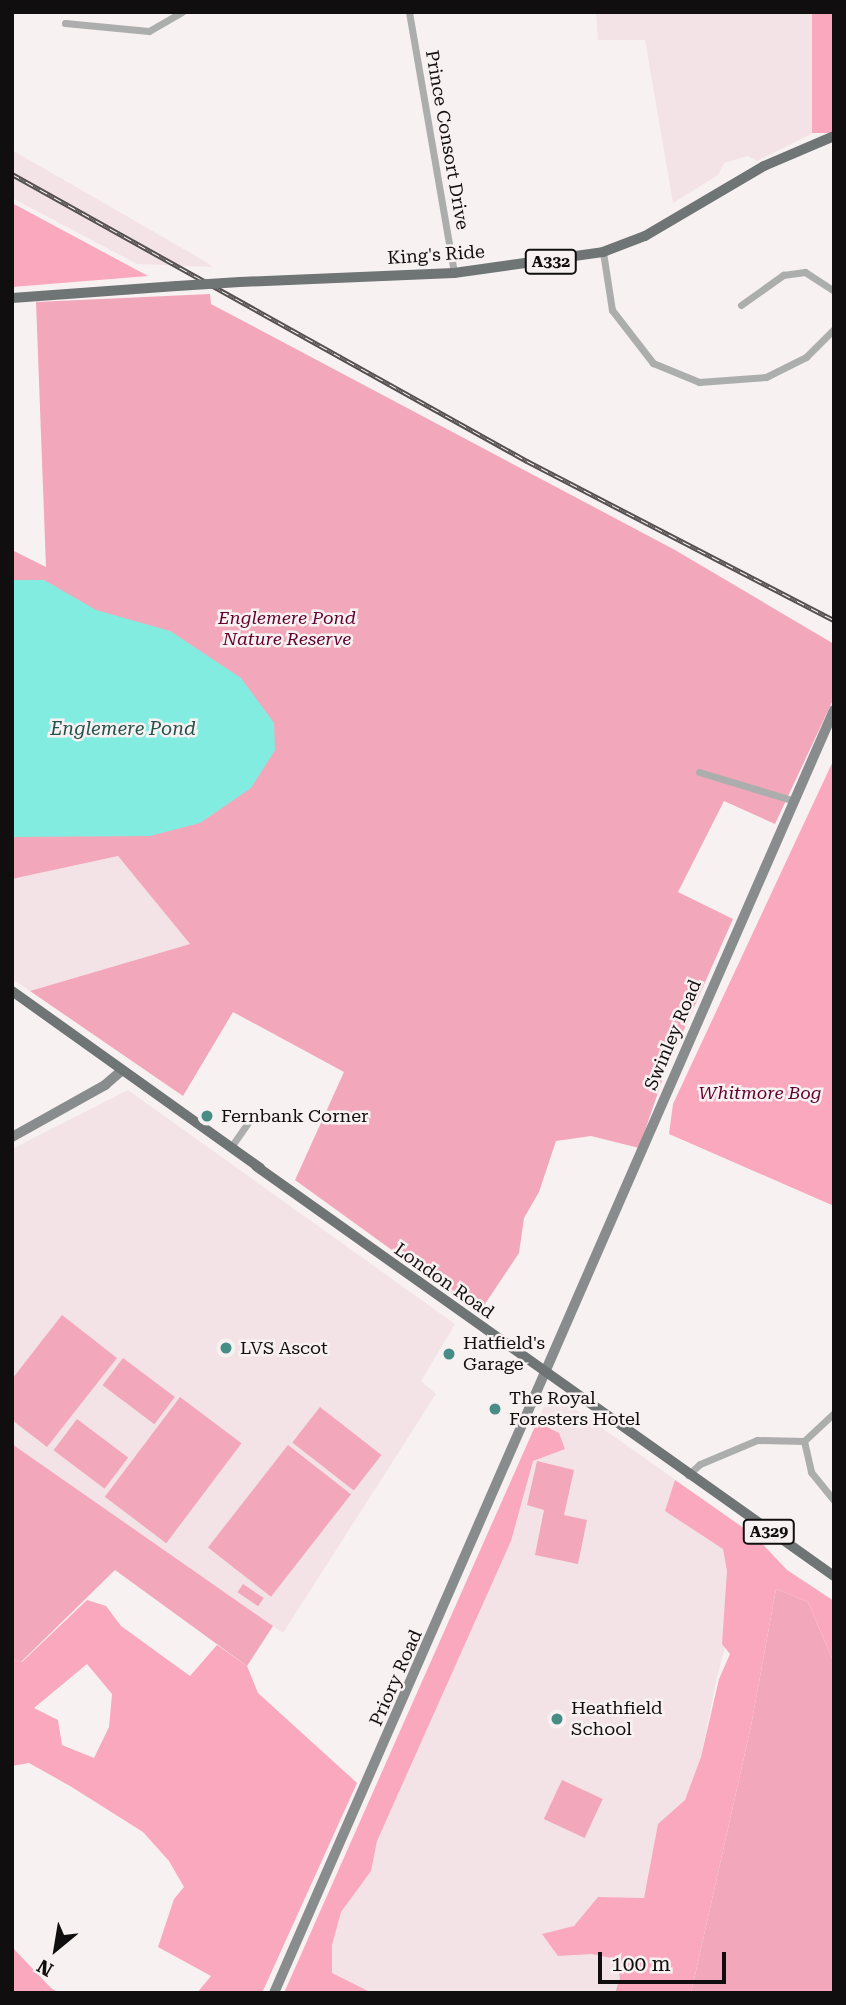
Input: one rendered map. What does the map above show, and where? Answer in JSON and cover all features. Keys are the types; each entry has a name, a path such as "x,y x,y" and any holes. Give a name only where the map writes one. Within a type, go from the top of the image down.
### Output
{"main road":[{"name":"King's Ride","path":"12,298 240,282 454,273 603,252 645,236 764,166 834,136"},
{"name":"Swinley Road","path":"546,1375 792,800 834,710"},
{"name":"London Road","path":"12,992 546,1375 834,1576"},
{"path":"12,1137 106,1085 122,1070"},
{"name":"Priory Road","path":"274,1993 546,1375"}],"street":[{"path":"65,23 149,31 182,12"},
{"name":"Prince Consort Drive","path":"409,12 454,273"},
{"path":"603,252 612,310 653,363 699,382 766,377 806,357 834,328"},
{"path":"741,305 783,275 805,272 834,291"},
{"path":"699,772 792,800"},
{"path":"231,1147 253,1116"},
{"path":"687,1475 700,1464 757,1440 804,1441 834,1413"},
{"path":"804,1441 811,1472 834,1500"}],"shaded area":[{"path":"596,12 812,12 813,133 757,161 748,156 724,163 718,175 673,203 645,40 598,40"},
{"path":"12,150 213,267 137,264 12,198"},
{"path":"118,856 190,944 30,991 12,979 12,879"},
{"name":"LVS Ascot","path":"128,1090 455,1324 421,1381 436,1394 283,1633 12,1444 12,1149"},
{"name":"Heathfield School","path":"561,1399 755,1536 716,1681 655,1993 284,1993 545,1404"}],"green space":[{"path":"812,12 834,12 834,133 812,133"},
{"path":"12,203 148,276 12,287"},
{"name":"Englemere Pond Nature Reserve","path":"210,294 211,304 675,550 834,644 834,698 775,824 724,801 678,892 733,919 664,1075 639,1148 591,1136 556,1141 539,1192 524,1218 519,1253 479,1313 295,1180 344,1072 233,1012 183,1096 30,991 190,944 118,856 12,879 12,550 46,567 36,302"},
{"name":"Whitmore Bog","path":"834,759 834,1206 669,1134 673,1104"},
{"path":"62,1315 117,1358 47,1447 12,1420 12,1379"},
{"path":"123,1358 175,1397 154,1424 103,1385"},
{"path":"180,1397 241,1443 166,1543 105,1497"},
{"path":"320,1407 381,1455 354,1490 292,1442"},
{"path":"77,1419 128,1458 105,1489 54,1450"},
{"path":"537,1422 559,1433 565,1449 533,1461 511,1541 377,1841 371,1871 341,1912 332,1945 332,1973 372,1993 284,1993"},
{"path":"12,1444 273,1626 247,1666 115,1570 21,1662 12,1658"},
{"path":"288,1445 351,1494 271,1597 208,1547"},
{"path":"537,1461 574,1470 564,1515 587,1520 578,1564 535,1555 544,1510 527,1505"},
{"path":"675,1480 755,1536 787,1570 834,1601 834,1663 808,1602 776,1589 751,1726 691,1993 615,1993 620,1978 616,1959 592,1954 558,1956 542,1934 574,1926 598,1897 644,1898 658,1824 685,1800 701,1757 719,1679 730,1654 722,1644 727,1571 723,1549 665,1511"},
{"path":"243,1584 264,1598 258,1606 237,1592"},
{"path":"776,1589 808,1602 834,1663 834,1993 691,1993 751,1726"},
{"path":"87,1600 106,1606 121,1626 190,1676 217,1645 247,1666 258,1693 357,1783 262,1993 197,1993 211,1976 158,1947 174,1899 184,1887 169,1861 143,1832 70,1786 29,1763 12,1766 12,1658 22,1662","holes":["87,1664 112,1694 109,1727 94,1758 62,1745 58,1720 34,1708"]},
{"path":"562,1780 603,1799 585,1838 544,1819"},
{"path":"12,1947 51,1988 59,1993 12,1993"}],"water":[{"name":"Englemere Pond","path":"12,580 44,580 96,610 170,631 241,678 274,723 275,750 251,788 200,823 150,836 12,837"}],"railway":[{"path":"12,174 527,461 834,620"}],"place":[{"name":"Fernbank Corner","path":"207,1116"},
{"name":"LVS Ascot","path":"226,1348"},
{"name":"Hatfield's Garage","path":"449,1354"},
{"name":"The Royal Foresters Hotel","path":"495,1409"},
{"name":"Heathfield School","path":"557,1719"}]}
